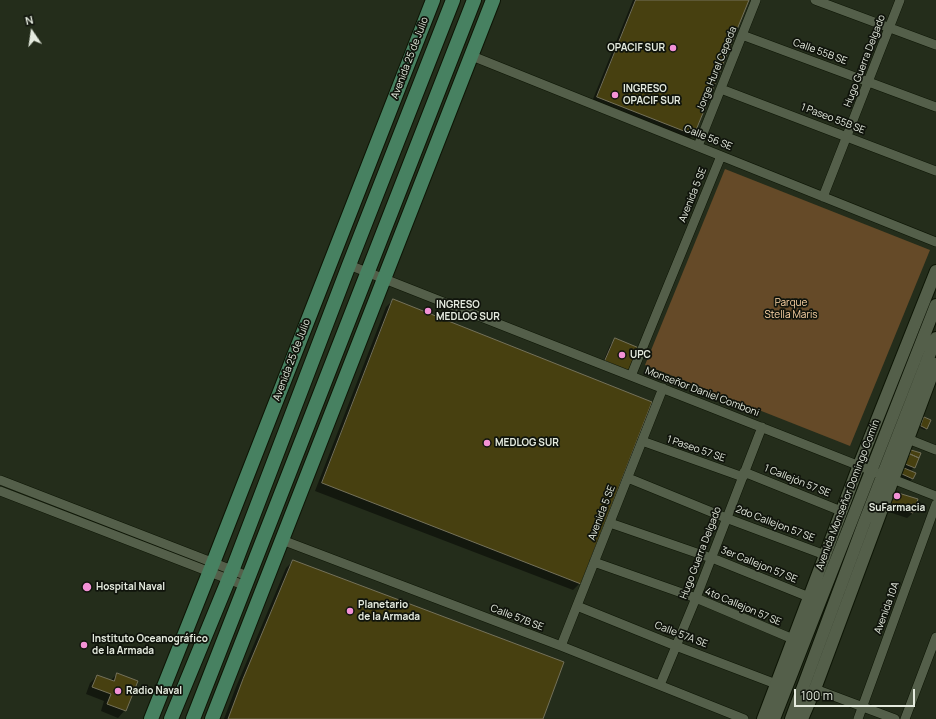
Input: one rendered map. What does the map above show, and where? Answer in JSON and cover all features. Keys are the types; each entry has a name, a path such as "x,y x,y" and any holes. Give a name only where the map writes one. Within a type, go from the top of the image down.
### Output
{"main road":[{"name":"Avenida 25 de Julio","path":"151,719 212,568 433,0"},
{"name":"Avenida 25 de Julio","path":"171,719 228,580 328,318 453,0"},
{"path":"193,719 474,0"},
{"path":"212,719 493,0"},
{"path":"328,318 329,265"},
{"name":"Avenida Monseñor Domingo Comín","path":"763,719 841,511 936,271"},
{"name":"Avenida Monseñor Domingo Comín","path":"802,719 815,690 936,305"},
{"name":"Avenida Monseñor Domingo Comín","path":"791,719 882,474 936,338"},
{"name":"Avenida Monseñor Domingo Comín","path":"774,719 882,474 908,439 931,390 936,364"},
{"path":"228,580 233,587 237,588 241,592 248,581 247,566 243,565 240,561 238,553"}],"street":[{"name":"Jorge Hurel Cepeda","path":"698,146 756,0"},
{"path":"815,0 936,45"},
{"name":"Hugo Guerra Delgado","path":"823,197 900,0"},
{"name":"Calle 55B SE","path":"742,35 936,107"},
{"name":"Calle 56 SE","path":"472,56 936,242"},
{"name":"1 Paseo 55B SE","path":"722,88 936,171"},
{"name":"Avenida 5 SE","path":"631,376 721,156"},
{"name":"Monseñor Daniel Comboni","path":"349,264 936,496"},
{"name":"Avenida 5 SE","path":"562,646 663,388"},
{"name":"Hugo Guerra Delgado","path":"660,685 696,598 762,427"},
{"path":"908,439 936,450"},
{"name":"1 Paseo 57 SE","path":"642,441 743,474"},
{"name":"1 Callejón 57 SE","path":"743,474 841,511"},
{"name":"2do Callejon 57 SE","path":"628,478 726,518 825,555"},
{"path":"0,480 160,548"},
{"path":"0,491 212,568 228,580 248,581"},
{"name":"Avenida 10A","path":"858,719 936,504"},
{"name":"3er Callejon 57 SE","path":"610,523 711,558 809,597"},
{"name":"Calle 57B SE","path":"282,540 562,646 744,719"},
{"name":"4to Callejon 57 SE","path":"594,562 696,598 793,639"},
{"name":"Calle 57A SE","path":"578,606 676,646 776,684"},
{"path":"905,719 936,637"},
{"path":"815,690 895,719"}],"green space":[{"name":"Parque Stella Maris","path":"725,169 930,250 850,446 645,365"}],"building":[{"name":"OPACIF SUR","path":"636,0 749,0 694,135 597,97"},
{"name":"MEDLOG SUR","path":"393,299 652,402 581,584 322,483"},
{"name":"UPC","path":"615,338 639,348 629,371 605,361"},
{"path":"924,417 931,420 927,429 921,426"},
{"path":"911,450 921,453 919,458 910,454"},
{"path":"910,454 919,458 915,468 905,464"},
{"path":"904,468 916,473 913,479 902,474"},
{"path":"895,492 918,499 913,513 890,506"},
{"name":"Planetario de la Armada","path":"293,560 564,662 543,719 228,719 243,679"},
{"name":"Radio Naval","path":"117,673 138,681 126,711 107,704 111,694 92,687 97,675 114,681"}],"place":[{"name":"OPACIF SUR","path":"673,48"},
{"name":"INGRESO OPACIF SUR","path":"615,95"},
{"name":"INGRESO MEDLOG SUR","path":"428,311"},
{"name":"UPC","path":"622,355"},
{"name":"MEDLOG SUR","path":"487,443"},
{"name":"SuFarmacia","path":"897,496"},
{"name":"Hospital Naval","path":"87,587"},
{"name":"Planetario de la Armada","path":"350,611"},
{"name":"Instituto Oceanográfico de la Armada","path":"84,645"},
{"name":"Radio Naval","path":"118,691"}]}
